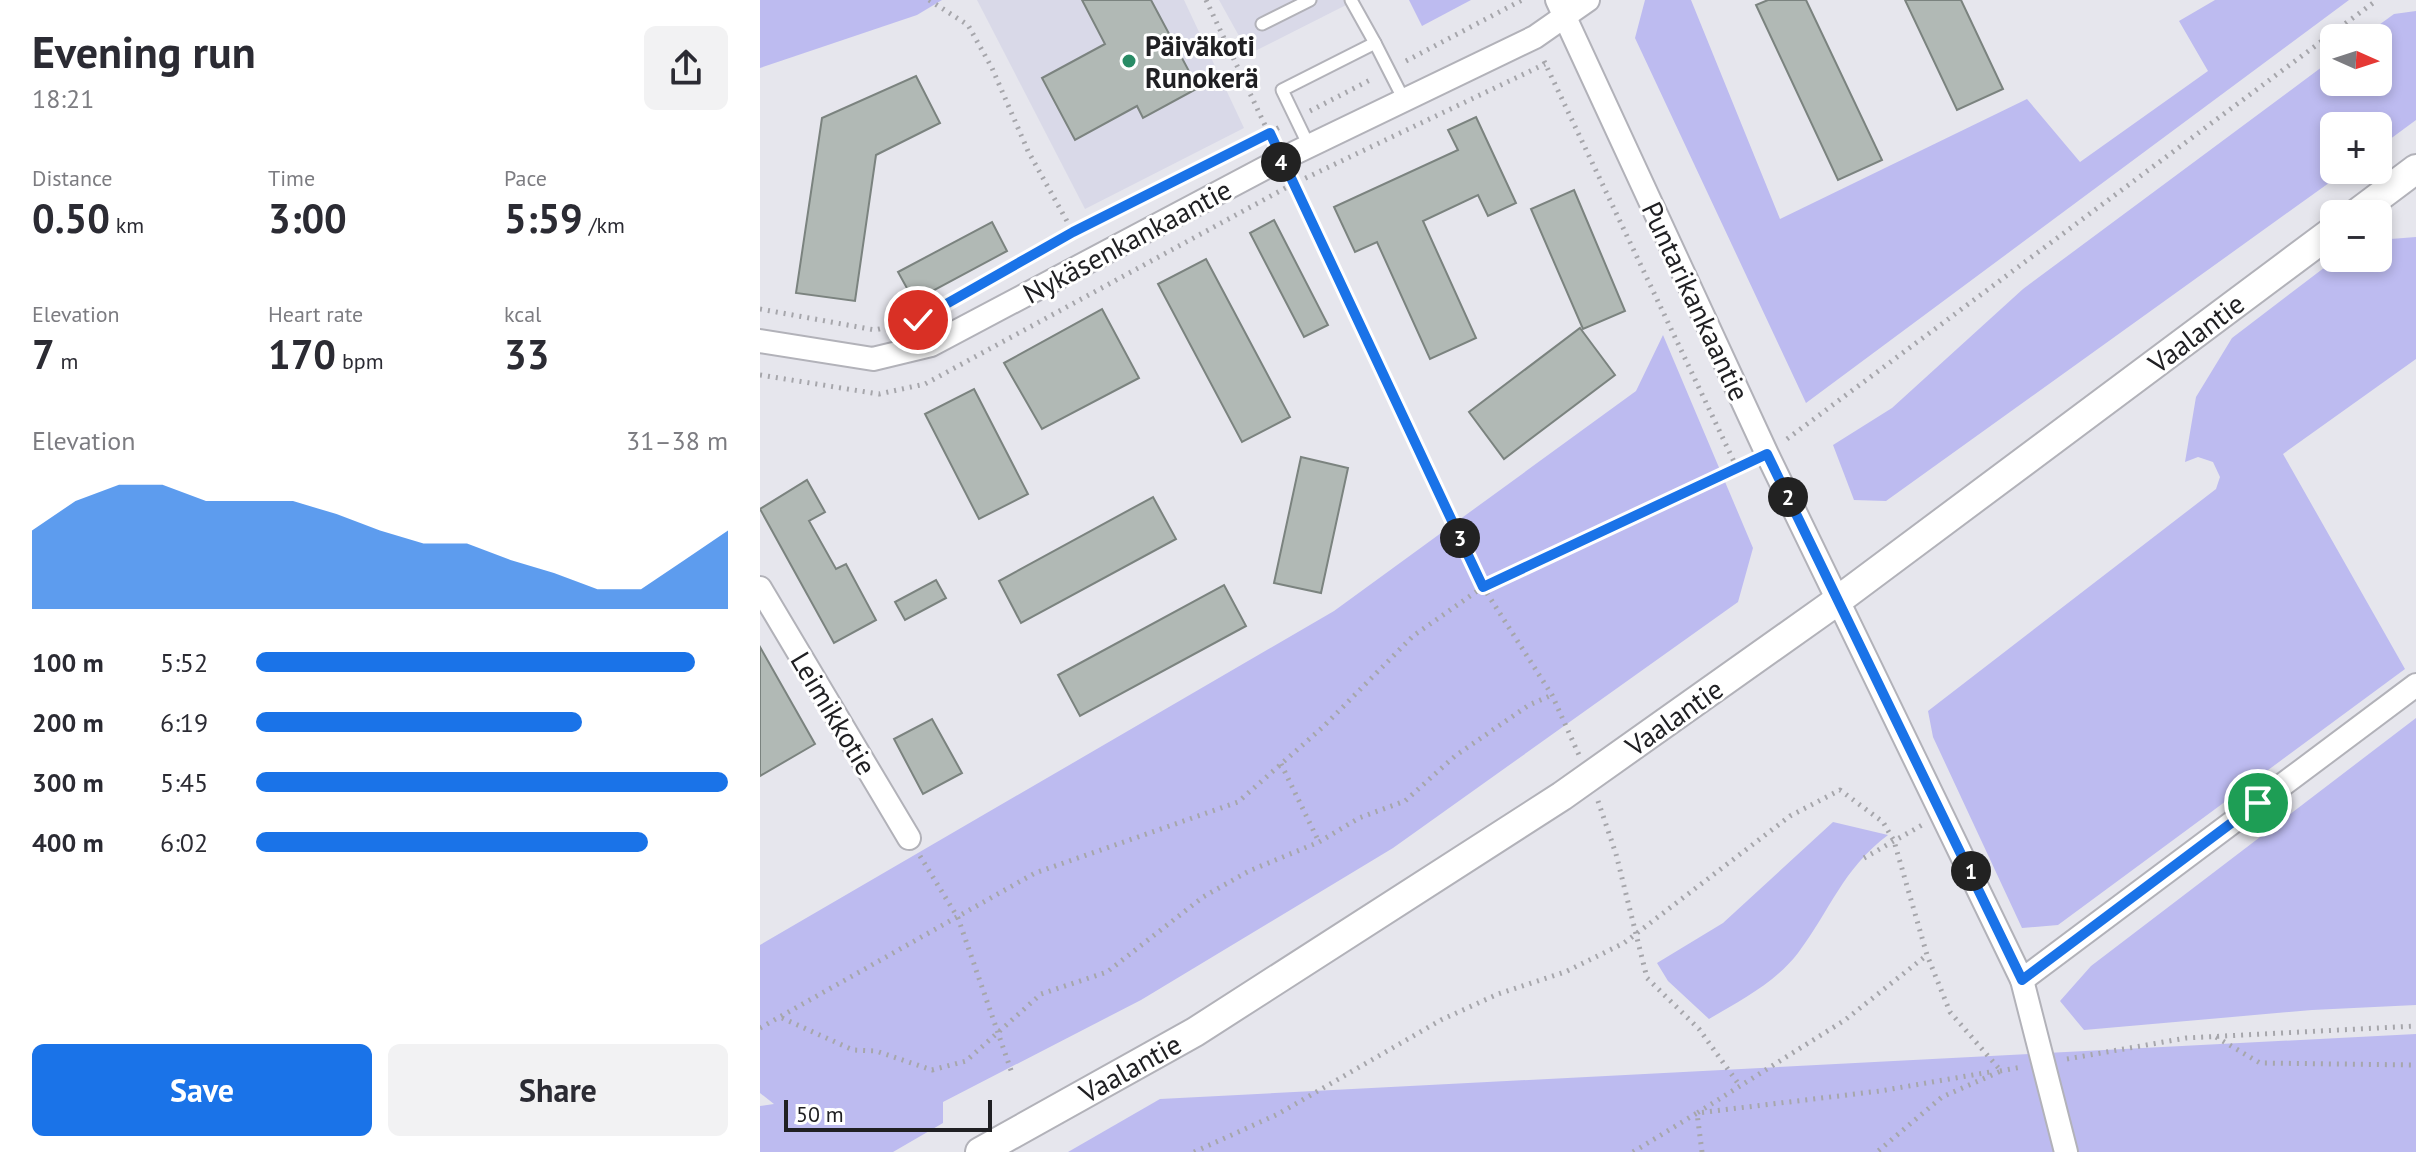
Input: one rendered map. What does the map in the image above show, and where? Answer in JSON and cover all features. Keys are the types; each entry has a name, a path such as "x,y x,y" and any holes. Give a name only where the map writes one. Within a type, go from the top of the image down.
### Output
{"street":[{"name":"Nykäsenkankaantie","path":"760,341 873,359 931,345 1280,160 1535,37 1562,9 1588,0"},
{"name":"Puntarikankaantie","path":"1562,9 1767,454 2022,980 2066,1152"},
{"path":"2375,200 2416,169"},
{"name":"Vaalantie","path":"980,1152 1195,1032 1562,796 1837,601 2320,240"},
{"name":"Leimikkotie","path":"760,588 909,838"},
{"path":"2022,980 2416,685"}],"lane":[{"path":"1262,24 1310,0"},
{"path":"1351,0 1404,100"},
{"path":"1309,146 1282,90 1375,43"}],"path":[{"path":"929,0 968,25 992,68 1028,151 1073,232"},
{"path":"1206,0 1483,587"},
{"path":"760,309 875,330 918,320 1073,232 1270,133 1521,0 1552,78 1737,468"},
{"path":"760,1028 1035,873 1238,802 1413,636 1483,587 1767,454 1869,382 2377,0"},
{"path":"781,1017 853,1050 876,1051 932,1070 966,1061 1041,994 1107,972 1203,897 1249,871 1319,842 1359,818 1405,801 1455,756 1529,705 1552,695"},
{"path":"1281,764 1319,842"},
{"path":"1194,1152 1278,1114 1441,1020 1498,994 1565,972 1634,935 1790,816 1840,790 1883,822 1894,841 1927,955 1950,1012 2001,1071"},
{"path":"1864,858 1943,813"},
{"path":"909,838 958,918 1013,1076"},
{"path":"1634,935 1647,978 1699,1029 1740,1086"},
{"path":"1633,1152 1845,1020 1927,955"},
{"path":"1697,1113 1880,1091 2186,1038 2416,1026"},
{"path":"2215,1036 2260,1063 2416,1065"},
{"path":"1877,1152 1942,1097 2001,1071"},
{"path":"1697,1113 1702,1152"},
{"path":"1639,1152 1648,1143"}],"shaded area":[{"path":"760,0 942,0 917,15 760,68"},
{"path":"977,0 1184,0 1244,128 1085,209"},
{"path":"1219,0 1356,0 1249,54"},
{"path":"1409,0 1471,0 1422,26"},
{"path":"1645,0 1691,0 1780,219 2027,99 2080,162 2208,71 2179,21 2215,0 2349,0 1806,403 1635,38"},
{"path":"2416,11 2416,120 2392,138 2392,112 2320,112 2320,184 2328,184 1886,501 1854,500 1833,445 1892,408 2023,289 2320,68 2320,96 2392,96 2392,24 2380,24 2394,14"},
{"path":"2416,237 2416,359 2283,454 2405,669 2058,925 2022,928 1933,737 1928,711 2216,489 2220,477 2213,462 2198,457 2185,462 2196,397 2232,338 2320,271 2392,272 2392,239"},
{"path":"1663,335 1753,548 1738,602 1393,848 1141,1000 943,1102 943,1123 893,1152 760,1152 760,1106 774,1104 760,1093 760,945 1334,611 1636,391"},
{"path":"2416,718 2416,1005 2312,1010 2084,1030 2060,1001 2091,966"},
{"path":"1833,822 1888,835 1848,876 1789,964 1757,990 1709,1019 1668,981 1657,963 1723,923"},
{"path":"2416,1034 2416,1152 1068,1152 1160,1099"}],"building":[{"name":"Päiväkoti Runokerä","path":"1082,0 1151,0 1198,88 1143,118 1137,106 1075,140 1042,78 1105,44"},
{"path":"1768,0 1806,0 1882,160 1838,180 1756,5"},
{"path":"1905,0 1961,0 2003,89 1957,110"},
{"path":"916,76 940,123 876,155 855,301 796,293 822,118"},
{"path":"1476,117 1516,203 1488,216 1478,195 1423,221 1476,338 1430,359 1377,242 1355,252 1334,207 1458,150 1448,130"},
{"path":"1574,190 1625,311 1583,329 1531,209"},
{"path":"1274,220 1328,325 1304,337 1250,233"},
{"path":"992,222 1007,251 914,301 898,272"},
{"path":"1206,259 1290,417 1242,442 1158,284"},
{"path":"1102,309 1139,378 1042,429 1004,363"},
{"path":"1580,328 1615,375 1504,459 1469,412"},
{"path":"974,389 1028,494 979,519 925,414"},
{"path":"1301,457 1348,468 1321,593 1274,583"},
{"path":"807,480 825,512 809,521 836,569 846,564 876,620 834,643 760,509"},
{"path":"1153,497 1176,539 1021,623 999,581"},
{"path":"936,580 946,598 905,620 895,602"},
{"path":"1224,585 1246,626 1080,716 1058,675"},
{"path":"760,647 815,744 760,776"},
{"path":"932,719 962,773 923,794 894,739"}],"place":[{"name":"Päiväkoti Runokerä","path":"1129,61"}],"route":[{"path":"918,320 1073,232 1270,133 1291,185 1483,587 1767,454 2022,980 2258,803"}]}
